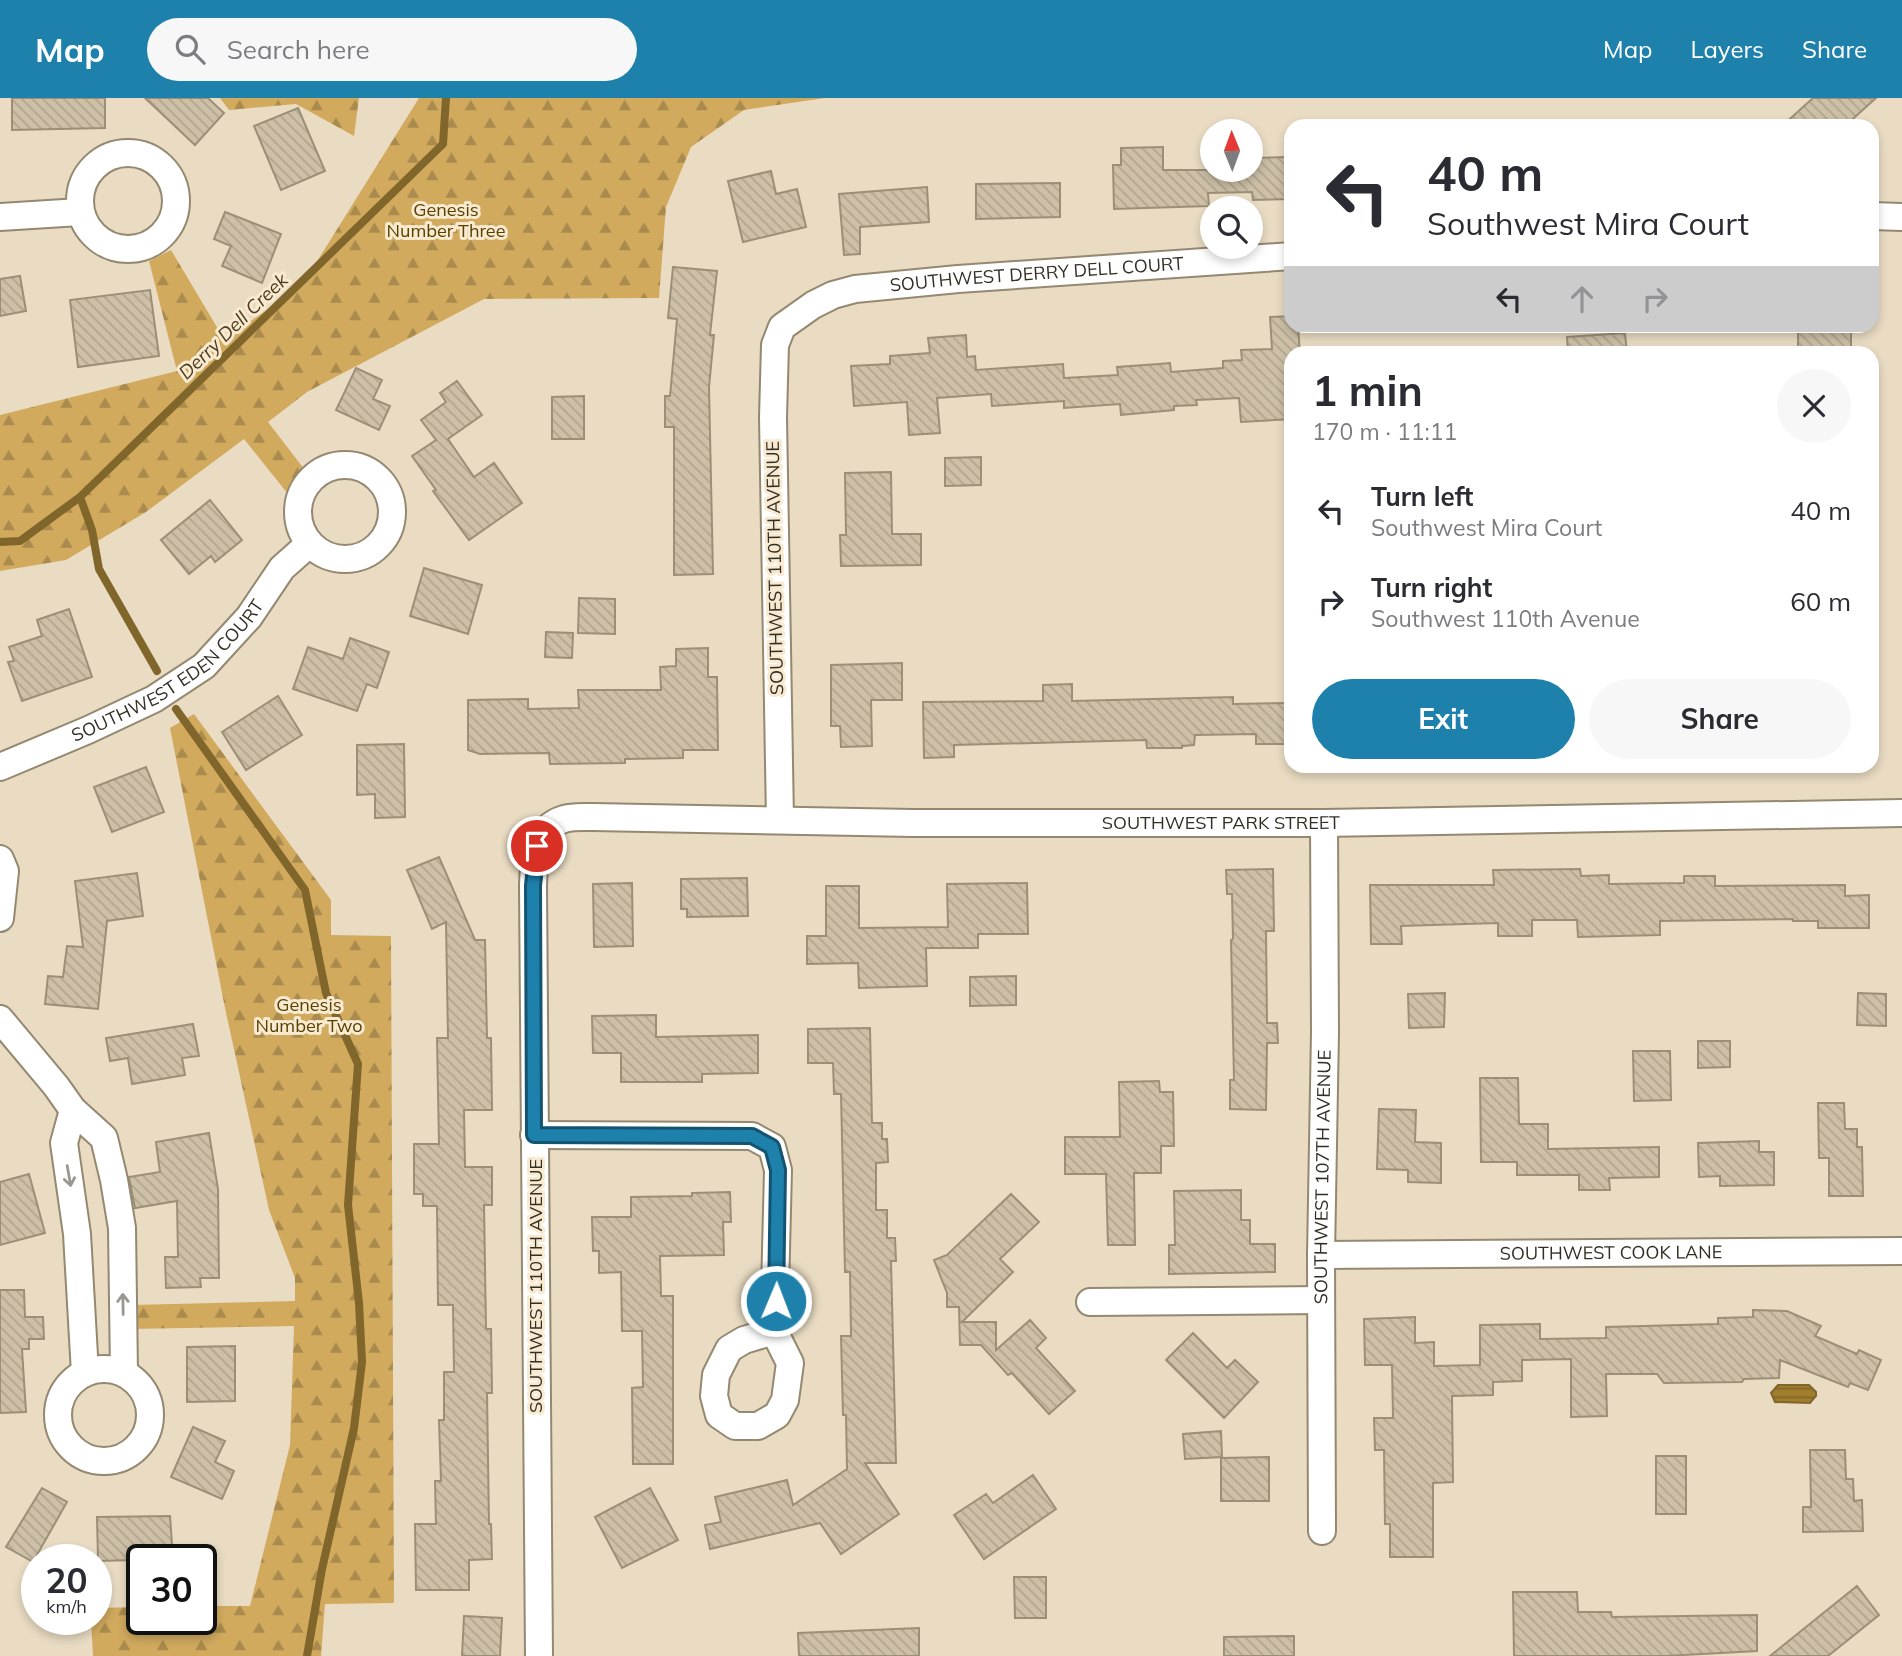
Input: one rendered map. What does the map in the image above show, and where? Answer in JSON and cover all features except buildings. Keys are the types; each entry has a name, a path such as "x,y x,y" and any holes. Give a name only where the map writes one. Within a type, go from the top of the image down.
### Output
{"street":[{"path":"0,217 80,212"},
{"path":"1879,216 1902,217"},
{"name":"SOUTHWEST DERRY DELL COURT","path":"789,320 813,304 855,289 985,277 1284,257"},
{"name":"SOUTHWEST 110TH AVENUE","path":"780,820 774,528 774,356 778,334 789,320"},
{"name":"SOUTHWEST EDEN COURT","path":"0,767 154,699 204,666 249,617 282,568 309,544"},
{"name":"SOUTHWEST PARK STREET","path":"544,834 554,823 566,818 913,823 1324,823 1902,813"},
{"name":"SOUTHWEST 107TH AVENUE","path":"1322,1531 1324,823"},
{"name":"SOUTHWEST 110TH AVENUE","path":"539,1656 533,873 537,846 544,834"},
{"path":"0,859 5,871 0,918"},
{"path":"0,1020 73,1110 104,1138 122,1228 124,1373"},
{"path":"73,1110 64,1143 77,1234 85,1373"},
{"path":"534,1135 752,1136 772,1147 778,1170 774,1331"},
{"name":"SOUTHWEST COOK LANE","path":"1321,1255 1902,1251"},
{"path":"1090,1302 1321,1300"},
{"path":"97,1369 111,1369 124,1373 136,1381 146,1394 150,1408 150,1424 144,1439 134,1450 120,1458 105,1461 89,1459 75,1451 65,1439 59,1425 58,1409 63,1394 72,1382 85,1373 97,1369"}],"green space":[{"path":"220,98 359,98 354,136 296,104 229,110"},
{"name":"Genesis Number Three","path":"419,98 825,98 744,110 691,147 666,207 659,298 484,299 307,392 268,422 308,474 292,499 244,439 146,512 66,560 0,571 0,415 177,371 149,261 171,250 224,339 301,287"},
{"name":"Genesis Number Two","path":"194,714 331,900 331,935 391,936 394,1603 325,1604 321,1656 93,1656 92,1635 112,1635 112,1608 126,1607 126,1635 217,1635 217,1606 250,1606 290,1445 294,1326 130,1329 131,1305 295,1301 295,1278 269,1210 225,1008 170,728"}],"shaded area":[{"path":"1778,1385 1809,1385 1816,1392 1816,1396 1810,1403 1775,1402 1771,1393"}],"waterway":[{"name":"Derry Dell Creek","path":"0,542 20,541 80,497 443,144 446,98"},
{"path":"80,497 92,530 99,569 157,671"},
{"path":"176,709 305,890 326,993 358,1064 348,1205 359,1303 362,1362 354,1428 322,1569 307,1656"}],"route":[{"path":"537,846 533,886 534,1135 752,1136 772,1147 778,1170 776,1301"}]}
